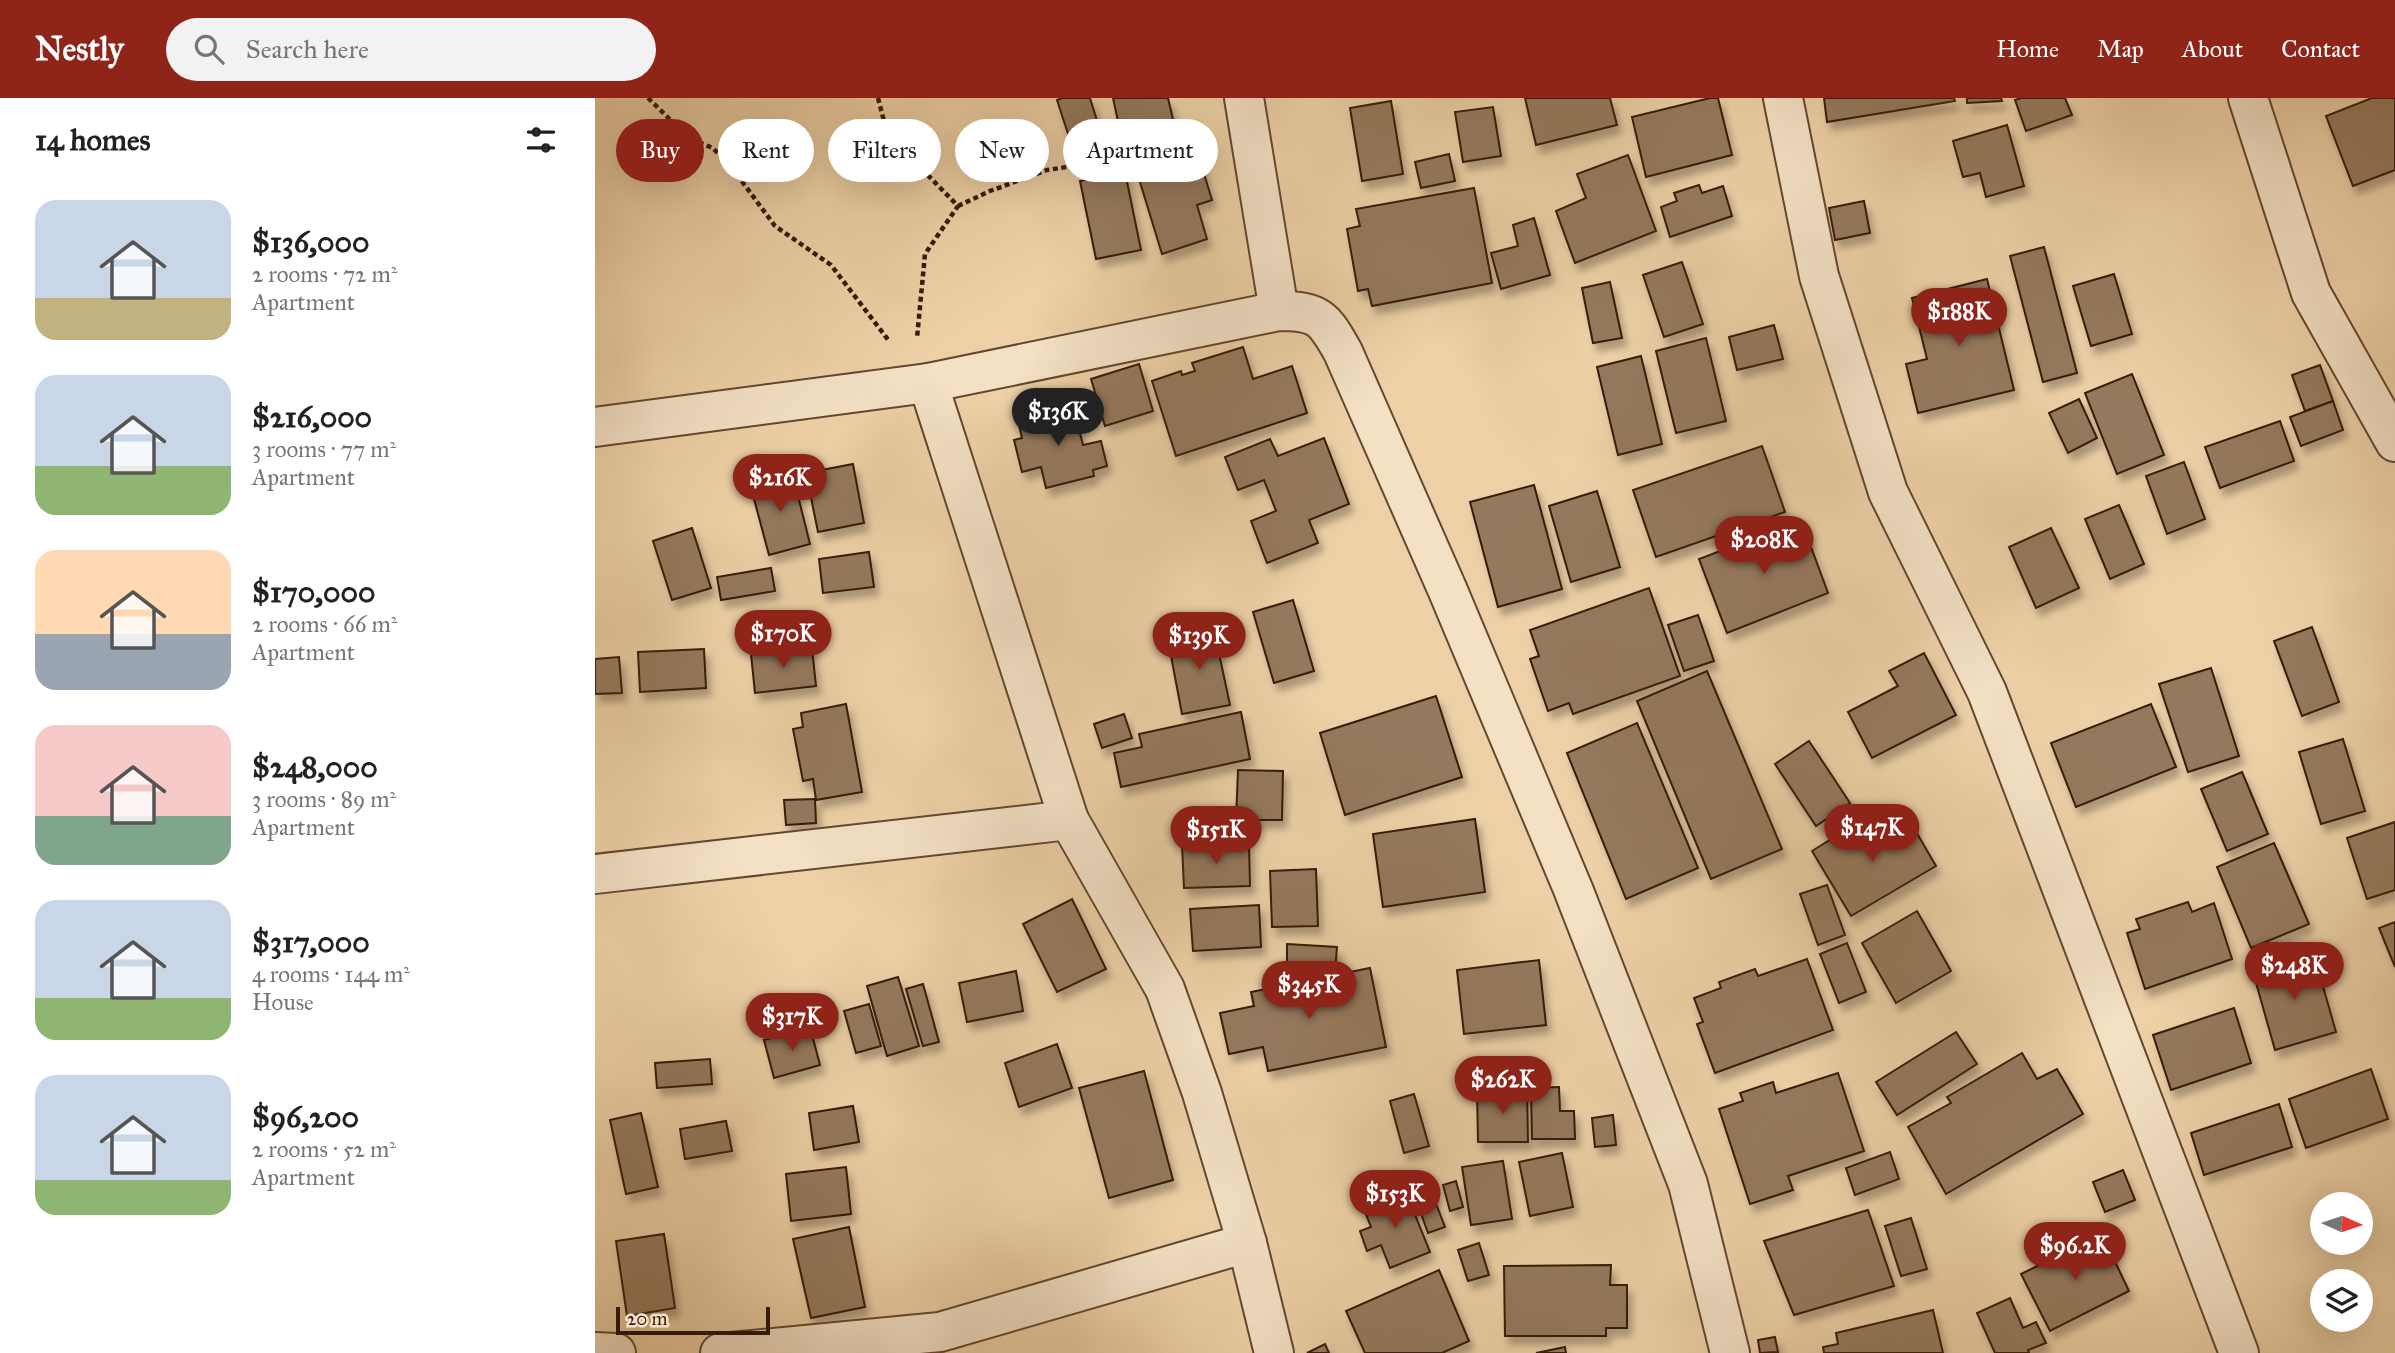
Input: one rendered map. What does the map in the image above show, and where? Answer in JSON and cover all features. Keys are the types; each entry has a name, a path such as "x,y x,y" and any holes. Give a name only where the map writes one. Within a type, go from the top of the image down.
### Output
{"street":[{"path":"1244,98 1279,311"},
{"path":"1783,98 1819,276 1888,492 1987,692 2239,1353"},
{"path":"2248,98 2311,293 2395,442"},
{"path":"595,427 928,383 1279,311 1303,311 1325,323 1343,352 1448,591 1573,889 1688,1184 1730,1353"},
{"path":"928,383 1069,820 1165,989 1202,1093 1247,1244 1274,1353"},
{"path":"595,874 1069,820"},
{"path":"720,1353 940,1332 1247,1244"},
{"path":"595,1352 616,1353"}],"path":[{"path":"648,98 690,139 713,148 735,172 775,226 831,265 882,333 928,383"},
{"path":"878,98 884,121 911,158 958,206"},
{"path":"916,333 925,254 958,206 1047,170 1063,168"}],"building":[{"path":"1090,98 1096,119 1063,119 1057,100"},
{"path":"1113,98 1168,98 1173,119 1118,119"},
{"path":"1525,98 1610,98 1617,125 1536,145"},
{"path":"1718,98 1732,155 1646,177 1632,117"},
{"path":"1824,98 1954,98 1955,101 1827,122"},
{"path":"1967,98 2001,98 2002,101 1967,103"},
{"path":"2065,98 2072,115 2026,131 2015,100"},
{"path":"2372,98 2395,98 2395,170 2353,186 2326,116"},
{"path":"1391,101 1403,174 1362,181 1350,108"},
{"path":"1493,107 1501,156 1463,162 1455,112"},
{"path":"2007,125 2024,186 1986,197 1980,173 1963,177 1953,141"},
{"path":"1449,154 1455,181 1421,188 1415,162"},
{"path":"1628,155 1656,231 1575,263 1556,211 1586,198 1577,174"},
{"path":"1080,182 1127,182 1141,250 1096,259"},
{"path":"1140,182 1207,182 1212,200 1197,205 1207,239 1162,254"},
{"path":"1699,185 1702,193 1723,186 1732,216 1670,237 1661,207 1677,201 1674,193"},
{"path":"1474,188 1492,283 1372,306 1368,289 1358,291 1347,229 1360,226 1356,209"},
{"path":"1864,201 1870,233 1835,240 1829,208"},
{"path":"1534,218 1550,275 1501,289 1491,253 1518,246 1513,225"},
{"path":"2044,247 2077,373 2043,382 2010,256"},
{"path":"1682,262 1703,324 1664,337 1643,275"},
{"path":"2114,274 2132,334 2091,346 2073,286"},
{"path":"1987,279 2014,390 1918,413 1906,364 1927,359 1912,298"},
{"path":"1610,282 1622,338 1593,343 1582,288"},
{"path":"1774,325 1783,359 1737,370 1729,337"},
{"path":"1706,338 1726,421 1676,433 1656,351"},
{"path":"1243,347 1253,379 1292,366 1307,413 1176,456 1152,381 1181,371 1182,375 1195,371 1192,363"},
{"path":"1641,356 1662,444 1618,455 1597,367"},
{"path":"1139,364 1153,411 1105,426 1091,379"},
{"path":"2320,365 2333,401 2305,411 2292,375"},
{"path":"2132,374 2164,455 2117,474 2085,393"},
{"path":"2079,399 2097,438 2068,453 2049,413"},
{"path":"2333,401 2343,430 2301,446 2290,417"},
{"path":"1073,406 1083,445 1101,441 1107,466 1093,470 1094,476 1046,488 1041,467 1022,472 1014,440 1022,438 1018,420"},
{"path":"2280,421 2294,461 2220,488 2205,447"},
{"path":"1324,438 1349,504 1309,520 1318,543 1267,563 1251,521 1276,511 1264,480 1238,490 1225,457 1270,439 1278,456"},
{"path":"1762,446 1785,512 1656,557 1633,490"},
{"path":"2184,462 2205,519 2167,534 2146,476"},
{"path":"853,464 864,523 818,532 806,473"},
{"path":"792,472 810,544 769,555 750,484"},
{"path":"1534,485 1562,589 1498,607 1470,502"},
{"path":"1597,491 1620,567 1571,582 1549,506"},
{"path":"2119,505 2144,564 2110,579 2085,519"},
{"path":"1801,520 1828,593 1727,633 1699,559"},
{"path":"692,528 711,588 672,600 653,541"},
{"path":"2051,528 2079,588 2036,608 2009,547"},
{"path":"869,552 874,587 823,593 819,559"},
{"path":"771,568 775,591 721,600 717,577"},
{"path":"1649,588 1680,676 1573,714 1569,703 1548,711 1530,659 1539,656 1530,630"},
{"path":"1293,600 1314,671 1274,683 1253,612"},
{"path":"1698,615 1714,661 1684,671 1668,625"},
{"path":"2312,627 2339,702 2302,716 2274,641"},
{"path":"1214,630 1230,705 1182,714 1168,640"},
{"path":"812,648 816,686 755,693 751,654"},
{"path":"704,649 706,688 640,692 638,652"},
{"path":"1924,653 1956,715 1872,758 1848,712 1898,686 1889,671"},
{"path":"619,657 622,693 595,694 595,659"},
{"path":"2211,668 2239,756 2188,772 2159,684"},
{"path":"1707,671 1782,849 1711,879 1637,701"},
{"path":"1436,696 1462,777 1345,815 1320,733"},
{"path":"846,704 862,792 816,800 813,779 803,781 793,729 803,727 801,713"},
{"path":"2151,704 2176,767 2076,807 2051,743"},
{"path":"1241,712 1250,759 1121,787 1114,753 1142,747 1139,734"},
{"path":"1124,714 1132,738 1102,748 1094,724"},
{"path":"1637,723 1698,868 1626,899 1567,753"},
{"path":"2343,739 2365,811 2321,824 2299,752"},
{"path":"1809,741 1850,803 1816,826 1775,764"},
{"path":"1238,770 1283,771 1282,820 1236,820"},
{"path":"2242,772 2268,834 2227,851 2201,789"},
{"path":"815,799 816,823 786,825 784,800"},
{"path":"1475,819 1485,892 1383,907 1373,834"},
{"path":"1862,820 1876,843 1911,823 1936,866 1851,916 1812,851"},
{"path":"2395,822 2395,890 2367,899 2347,838"},
{"path":"2274,843 2309,924 2251,948 2217,867"},
{"path":"1249,844 1250,886 1184,888 1182,845"},
{"path":"1316,869 1318,926 1272,927 1270,871"},
{"path":"1827,885 1845,935 1818,945 1800,894"},
{"path":"1072,899 1106,969 1057,992 1023,924"},
{"path":"2188,902 2192,912 2214,903 2232,959 2145,989 2127,933 2140,929 2136,919"},
{"path":"1259,905 1261,947 1193,951 1190,909"},
{"path":"1917,911 1951,971 1896,1003 1862,943"},
{"path":"2395,922 2395,967 2379,928"},
{"path":"1847,943 1866,992 1839,1003 1820,954"},
{"path":"1287,944 1337,947 1335,972 1287,969"},
{"path":"2314,955 2336,1032 2275,1050 2253,972"},
{"path":"1807,959 1833,1030 1715,1073 1697,1024 1703,1022 1694,998 1721,988 1719,982 1755,969 1758,976"},
{"path":"1539,960 1546,1025 1464,1034 1457,970"},
{"path":"1370,968 1386,1047 1268,1071 1263,1047 1229,1054 1220,1013 1254,1006 1251,992"},
{"path":"1016,971 1023,1011 967,1022 959,983"},
{"path":"898,977 919,1046 887,1056 867,986"},
{"path":"923,984 939,1042 923,1046 906,989"},
{"path":"869,1004 881,1046 856,1053 844,1011"},
{"path":"2234,1008 2251,1063 2171,1090 2153,1035"},
{"path":"810,1027 820,1065 774,1078 764,1040"},
{"path":"1956,1032 1977,1064 1897,1115 1876,1082"},
{"path":"1057,1044 1072,1088 1019,1107 1005,1063"},
{"path":"2022,1053 2037,1079 2057,1069 2083,1114 1946,1194 1908,1127 1951,1103 1947,1097"},
{"path":"710,1059 712,1084 657,1088 655,1063"},
{"path":"2371,1069 2388,1119 2306,1148 2289,1099"},
{"path":"1144,1071 1173,1180 1109,1198 1079,1088"},
{"path":"1838,1073 1864,1151 1788,1176 1793,1190 1750,1204 1719,1109 1743,1101 1740,1093 1773,1082 1776,1093"},
{"path":"1559,1087 1560,1111 1574,1111 1575,1139 1532,1139 1531,1088"},
{"path":"1527,1089 1528,1142 1478,1142 1477,1090"},
{"path":"1414,1094 1429,1146 1404,1153 1390,1101"},
{"path":"2279,1104 2292,1147 2204,1175 2191,1133"},
{"path":"853,1106 859,1142 814,1150 809,1113"},
{"path":"641,1113 658,1187 626,1194 610,1120"},
{"path":"1613,1115 1616,1145 1595,1147 1592,1118"},
{"path":"726,1121 732,1151 685,1159 680,1129"},
{"path":"1890,1152 1899,1179 1855,1195 1846,1168"},
{"path":"1562,1153 1573,1207 1530,1216 1519,1162"},
{"path":"1503,1161 1512,1219 1471,1225 1462,1167"},
{"path":"846,1167 851,1214 791,1221 786,1174"},
{"path":"2123,1170 2135,1200 2105,1212 2093,1182"},
{"path":"1456,1181 1463,1207 1450,1211 1443,1185"},
{"path":"1405,1190 1430,1252 1390,1268 1381,1245 1367,1251 1360,1231 1371,1227 1363,1207"},
{"path":"1433,1196 1445,1227 1428,1233 1417,1202"},
{"path":"1868,1210 1894,1286 1794,1315 1764,1241"},
{"path":"1911,1218 1927,1269 1901,1276 1885,1226"},
{"path":"849,1227 865,1307 811,1318 793,1239"},
{"path":"664,1234 675,1308 627,1316 616,1241"},
{"path":"2102,1234 2129,1291 2050,1331 2021,1274"},
{"path":"1479,1243 1489,1275 1468,1281 1458,1250"},
{"path":"1611,1265 1610,1285 1627,1285 1627,1328 1606,1328 1606,1336 1505,1336 1504,1266"},
{"path":"1439,1270 1469,1341 1442,1353 1365,1353 1346,1311"},
{"path":"2010,1298 2023,1328 2036,1322 2046,1343 2028,1350 2029,1353 1995,1353 1977,1313"},
{"path":"1933,1310 1943,1353 1824,1353 1823,1347 1838,1344 1836,1333"},
{"path":"1775,1337 1778,1352 1760,1353 1758,1340"},
{"path":"1325,1344 1329,1353 1307,1353"},
{"path":"1565,1347 1566,1353 1536,1353"}]}
